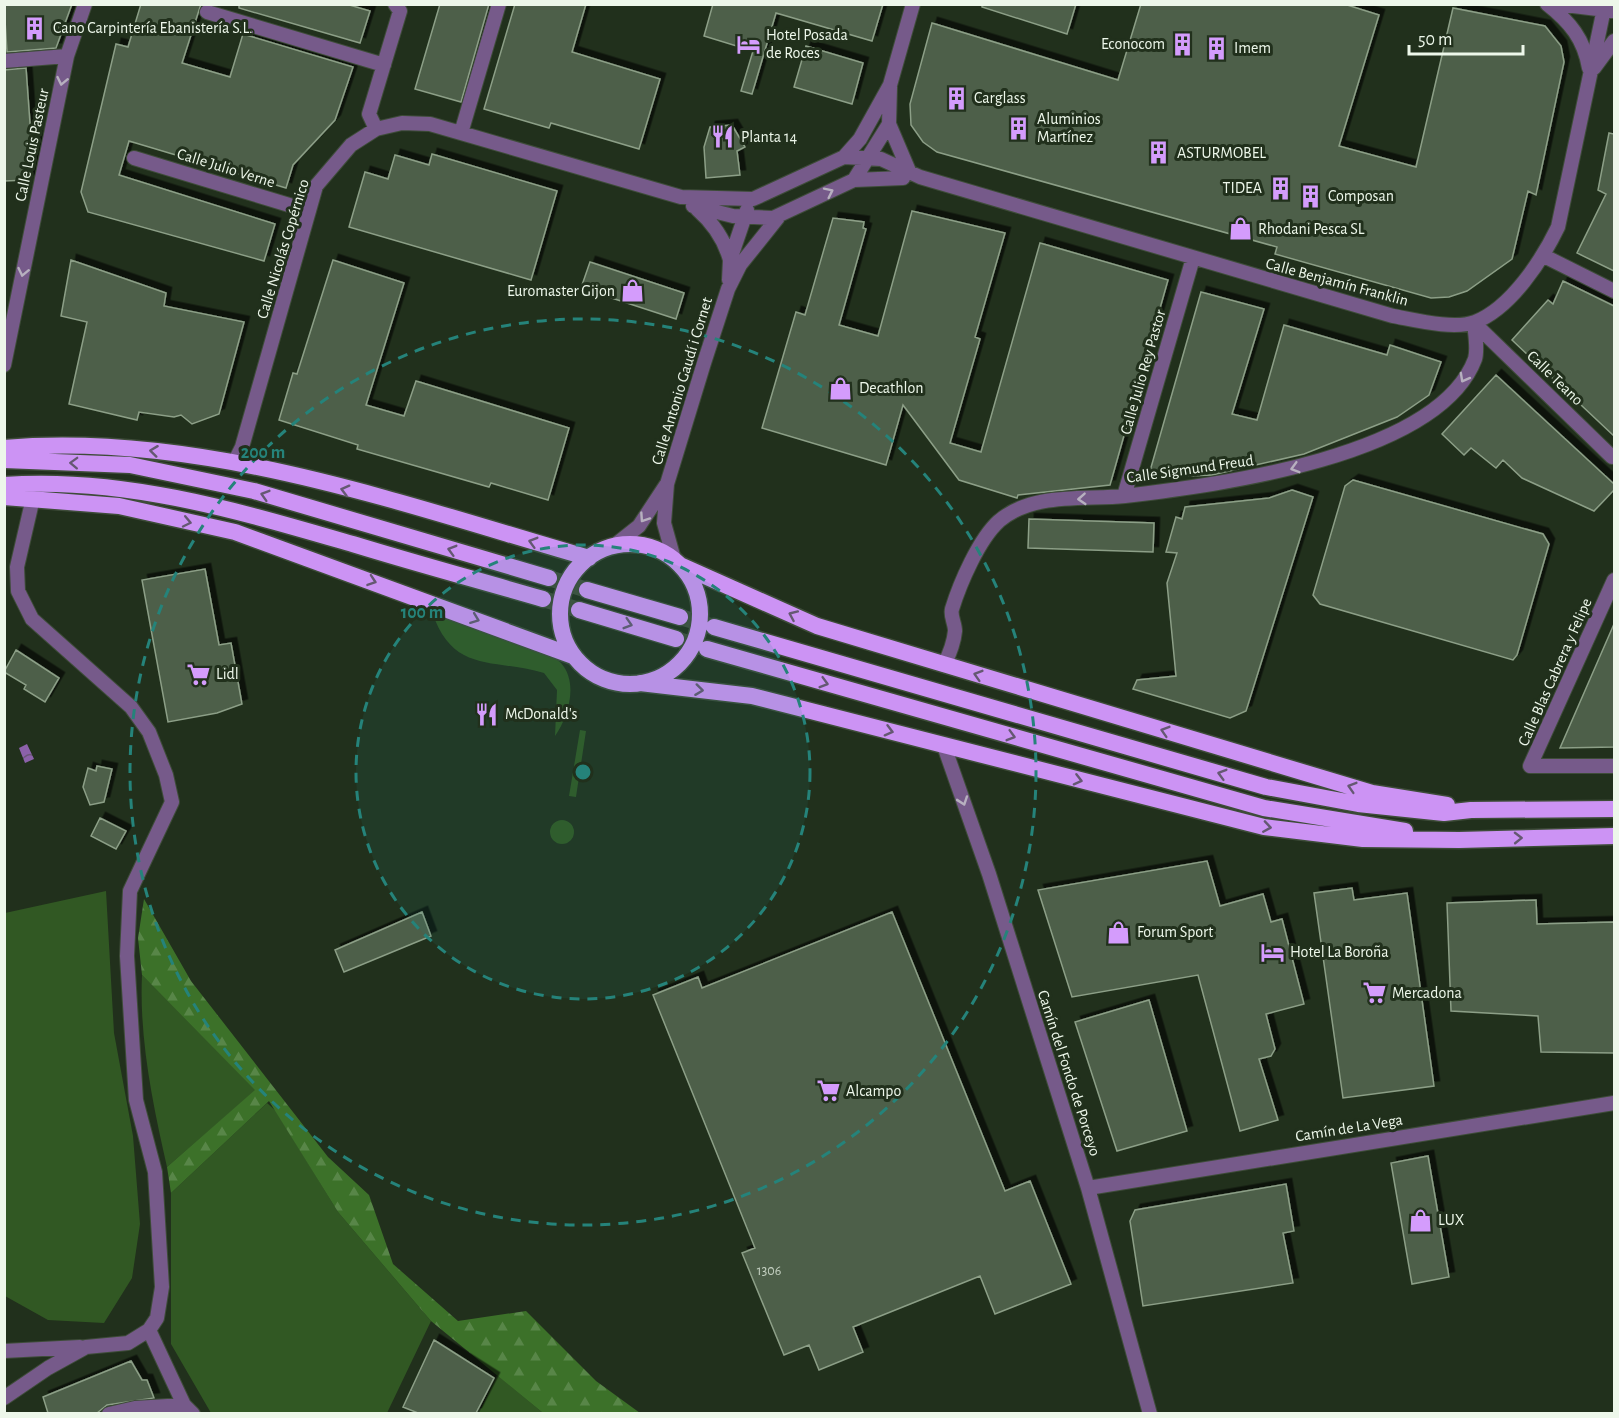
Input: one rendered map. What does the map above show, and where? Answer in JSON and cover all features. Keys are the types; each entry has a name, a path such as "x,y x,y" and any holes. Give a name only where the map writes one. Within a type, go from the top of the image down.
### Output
{"highway":[{"path":"4,448 111,446 235,461 403,505 589,558"},
{"path":"4,460 130,465 232,486 549,578"},
{"path":"4,485 64,485 122,489 246,513 543,599"},
{"path":"4,497 119,507 235,532 573,656"},
{"path":"677,562 693,586 699,603 697,635 692,648 664,675 640,683 627,685 602,679 587,670 573,656 564,640 560,624 561,600 570,578 589,558 615,545 636,544 677,562 817,626 1372,793 1424,799 1471,810"},
{"path":"587,590 680,617"},
{"path":"579,610 676,639"},
{"path":"714,627 1266,787 1358,804 1444,813 1471,810 1614,809"},
{"path":"707,649 1264,808 1459,840"},
{"path":"640,683 752,696 1264,827 1363,839 1459,840 1614,836"}],"street":[{"name":"Calle Louis Pasteur","path":"4,364 67,57 85,4"},
{"path":"376,129 369,114 400,11 395,4"},
{"path":"461,133 500,4"},
{"path":"889,124 870,159 854,180 780,215 760,219 744,217 735,200 753,199 844,157 860,139 890,85 913,4"},
{"path":"1547,4 1575,29 1586,52 1590,75"},
{"path":"1474,323 1510,297 1544,256 1558,227 1590,75 1610,8 1557,4"},
{"path":"207,12 384,65"},
{"path":"1590,75 1614,41"},
{"path":"4,61 67,57"},
{"path":"890,85 889,124 910,175"},
{"path":"870,159 866,146 875,125 879,104"},
{"name":"Calle Nicolás Copérnico","path":"235,461 242,447 316,186 351,145 376,129 402,123 430,124 681,197 735,200"},
{"name":"Calle Benjamín Franklin","path":"844,157 881,159 910,175 1393,316 1440,324 1474,323"},
{"name":"Calle Julio Verne","path":"134,158 309,211"},
{"name":"Calle Benjamín Franklin","path":"854,180 910,175"},
{"name":"Calle Nicolás Copérnico","path":"681,197 712,222 735,262"},
{"name":"Calle Antonio Gaudí i Cornet","path":"677,562 664,523 667,484 728,289 744,217 753,199"},
{"name":"Calle Nicolás Copérnico","path":"693,206 744,217"},
{"path":"735,262 780,215"},
{"path":"1544,256 1614,291"},
{"name":"Calle Julio Rey Pastor","path":"1124,496 1193,258"},
{"name":"Calle Teano","path":"1474,323 1612,457"},
{"name":"Calle Sigmund Freud","path":"944,665 955,630 951,611 976,555 999,522 1015,510 1035,502 1124,496 1292,469 1405,429 1459,387 1476,357 1474,323"},
{"name":"Calle Antonio Gaudí i Cornet","path":"615,545 639,526 667,484"},
{"path":"4,1351 128,1343 149,1330 157,1318 162,1257 155,1172 136,1100 127,956 130,891 172,802 166,775 149,732 132,707 32,619 18,591 17,567 33,498"},
{"name":"Calle Blas Cabrera y Felipe","path":"1614,580 1530,766 1614,766"},
{"name":"Camín del Fondo de Porceyo","path":"944,746 983,859 1088,1188 1150,1413"},
{"name":"Camín de La Vega","path":"1088,1188 1614,1103"},
{"path":"109,1413 135,1408 189,1409 149,1330"},
{"path":"4,1398 48,1368 86,1347"}],"green space":[{"path":"432,612 539,650 561,663 569,680 570,700 564,720 555,736 557,690 544,673 477,660 463,655 451,646 441,632"},
{"path":"580,730 586,731 576,797 569,796"},
{"path":"562,820 567,821 573,827 573,837 567,843 562,844 557,843 551,837 550,832 551,827 557,821"},
{"path":"106,891 114,1033 133,1136 140,1224 132,1278 104,1323 48,1320 5,1296 5,913"},
{"path":"144,899 191,981 328,1157 369,1195 393,1264 458,1321 526,1311 596,1381 640,1413 543,1413 431,1321 338,1212 269,1101 171,1193 167,1167 255,1090 142,975 138,938"},
{"path":"142,975 256,1090 167,1167 152,1096 145,1048"},
{"path":"267,1103 276,1111 338,1212 431,1321 387,1413 211,1413 171,1344 171,1193"},
{"path":"497,1375 543,1413 479,1413"}],"water":[{"path":"27,744 34,759 25,763 19,748"}],"building":[{"name":"Cano Carpintería Ebanistería S.L.","path":"4,4 72,4 56,48 7,52"},
{"path":"141,4 201,4 182,63 230,77 243,34 353,67 335,120 293,165 286,188 129,141 119,175 275,224 264,261 88,212 81,192 116,44 128,47"},
{"path":"239,4 346,4 370,11 360,43 239,8"},
{"path":"440,4 489,4 461,102 415,89"},
{"path":"515,4 586,4 572,52 660,79 639,149 551,123 549,128 484,109"},
{"path":"713,4 883,4 872,41 776,13 752,94 741,91 753,51 704,36"},
{"path":"982,4 1076,4 1067,34 982,7"},
{"path":"1141,4 1344,4 1379,15 1339,146 1416,167 1453,8 1545,26 1561,46 1564,62 1536,195 1528,191 1512,259 1467,291 1449,297 1431,298 1275,254 1277,247 937,152 923,142 911,125 910,104 932,23 1118,80"},
{"path":"806,46 863,63 852,104 794,87"},
{"path":"26,68 31,137 38,137 29,180 4,181 4,70"},
{"path":"732,125 745,147 737,151 740,175 706,178 704,147 710,127"},
{"path":"1609,133 1614,134 1614,271 1577,253 1606,194 1598,190"},
{"path":"432,154 557,191 531,280 349,227 365,172 388,179 395,155 429,165"},
{"path":"912,211 1005,233 975,337 980,339 950,443 981,452 1040,243 1168,280 1110,485 1018,495 1017,498 959,480 903,405 886,465 762,428 796,312 805,315 833,218 864,222 863,228 866,229 839,325 878,336"},
{"path":"71,260 166,293 164,306 244,322 219,414 192,424 181,415 174,417 139,412 137,420 69,404 87,322 61,316"},
{"path":"333,260 404,283 366,405 404,416 416,381 569,428 548,500 491,483 489,487 357,449 358,445 279,420 293,373 297,374"},
{"name":"Euromaster Gijon","path":"590,262 684,293 676,319 581,288"},
{"path":"1563,281 1614,306 1614,436 1512,340 1548,300 1553,304"},
{"path":"1201,292 1264,309 1232,414 1257,420 1284,325 1387,355 1390,345 1441,362 1429,395 1397,417 1304,454 1212,475 1148,478"},
{"path":"1496,375 1614,484 1614,490 1594,511 1522,478 1503,460 1496,468 1471,448 1464,455 1442,434"},
{"path":"1353,480 1543,534 1549,544 1517,655 1513,660 1320,604 1313,595 1345,486"},
{"path":"1292,490 1313,497 1246,711 1230,718 1133,689 1137,680 1176,676 1167,583 1177,553 1166,552 1176,517 1182,519 1185,507 1269,498"},
{"path":"1029,519 1154,523 1153,552 1028,548"},
{"name":"Lidl","path":"205,569 219,645 231,643 242,704 217,713 168,722 142,580"},
{"path":"1614,624 1614,747 1560,748"},
{"path":"16,650 59,678 45,702 24,689 26,685 4,672"},
{"path":"97,766 112,769 104,802 90,805 83,787 88,768 96,771"},
{"path":"100,818 126,831 116,849 91,836"},
{"path":"1207,861 1220,906 1263,894 1271,922 1282,919 1304,1004 1266,1014 1275,1049 1271,1056 1259,1059 1278,1120 1240,1131 1198,975 1072,997 1038,890"},
{"name":"Mercadona","path":"1352,888 1354,900 1407,893 1434,1086 1343,1098 1314,893"},
{"path":"1536,900 1537,924 1614,922 1614,1053 1541,1052 1538,1016 1451,1011 1447,903"},
{"path":"422,912 431,936 344,972 335,950"},
{"name":"Alcampo","path":"892,912 1005,1191 1030,1181 1071,1284 995,1314 980,1276 853,1327 863,1352 819,1370 809,1345 784,1355 742,1253 755,1248 653,995 698,977 702,988"},
{"path":"1149,1000 1187,1131 1117,1151 1075,1022"},
{"name":"LUX","path":"1428,1156 1449,1277 1412,1284 1391,1163"},
{"path":"1286,1184 1294,1231 1283,1233 1293,1283 1143,1306 1130,1221 1135,1210"},
{"path":"434,1340 494,1378 476,1413 418,1413 403,1407"},
{"path":"131,1361 142,1380 147,1380 154,1398 107,1405 97,1413 48,1413 43,1397"}],"tunnel":[{"path":"549,578 587,590"},
{"path":"543,599 579,610"},
{"path":"680,617 714,627"},
{"path":"676,639 707,649"}],"place":[{"name":"Cano Carpintería Ebanistería S.L.","path":"35,28"},
{"name":"Hotel Posada de Roces","path":"748,44"},
{"name":"Econocom","path":"1183,44"},
{"name":"Imem","path":"1216,48"},
{"name":"Carglass","path":"956,98"},
{"name":"Aluminios Martínez","path":"1019,128"},
{"name":"Planta 14","path":"723,137"},
{"name":"ASTURMOBEL","path":"1159,153"},
{"name":"TIDEA","path":"1280,188"},
{"name":"Composan","path":"1310,196"},
{"name":"Rhodani Pesca SL","path":"1240,229"},
{"name":"Euromaster Gijon","path":"633,291"},
{"name":"Decathlon","path":"841,388"},
{"name":"Lidl","path":"198,674"},
{"name":"McDonald's","path":"487,714"},
{"name":"Forum Sport","path":"1119,932"},
{"name":"Hotel La Boroña","path":"1272,952"},
{"name":"Mercadona","path":"1374,993"},
{"name":"Alcampo","path":"828,1091"},
{"name":"LUX","path":"1420,1220"}]}
